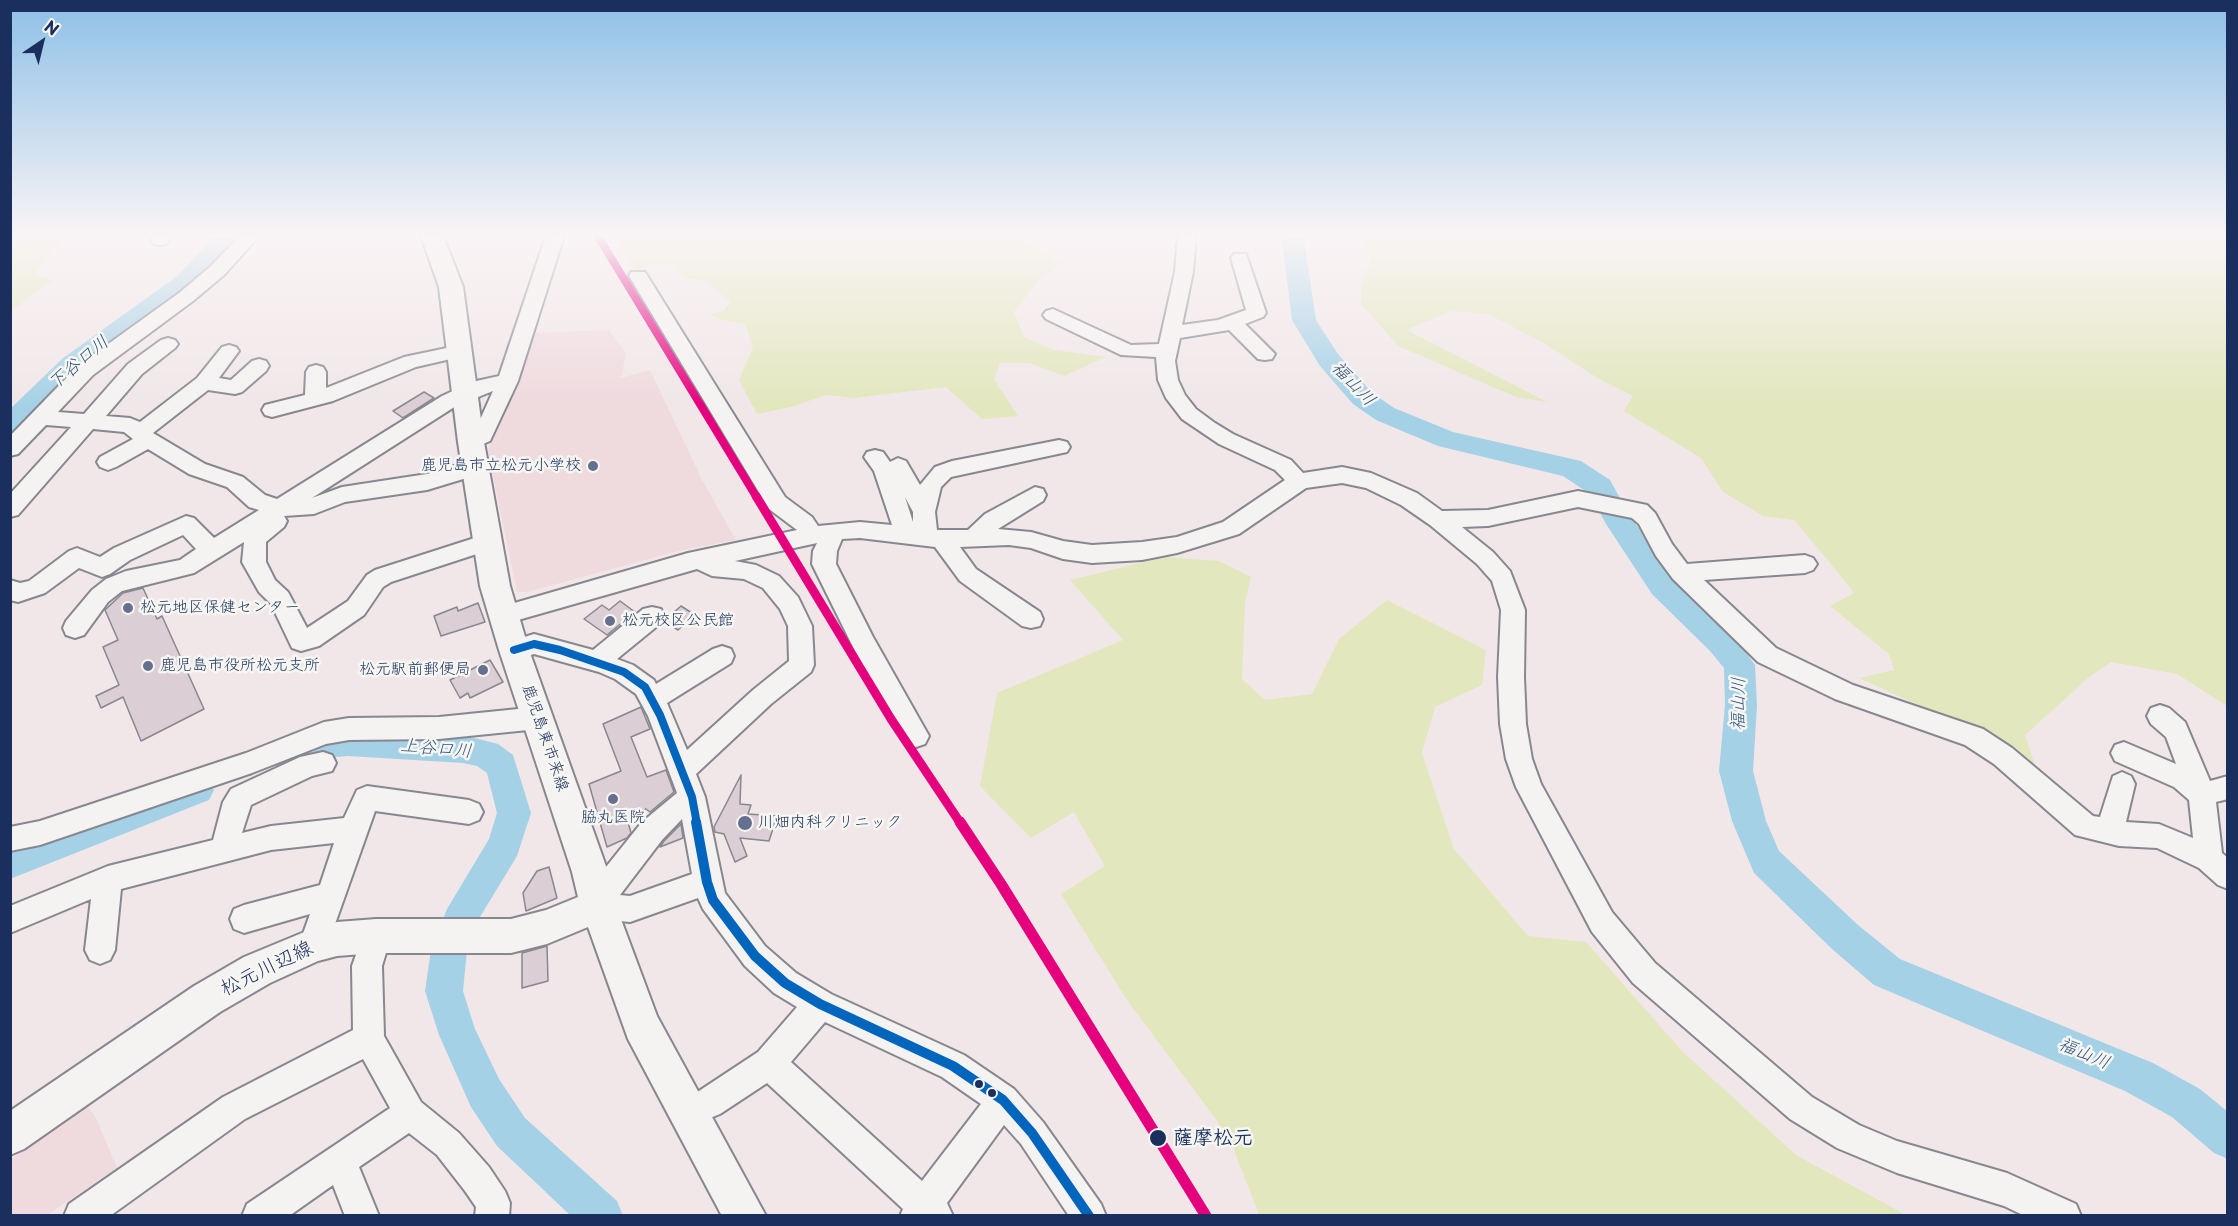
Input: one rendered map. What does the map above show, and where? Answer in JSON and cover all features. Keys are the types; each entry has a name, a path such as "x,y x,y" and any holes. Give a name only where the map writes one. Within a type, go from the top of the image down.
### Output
{"main road":[{"name":"鹿児島東市来線","path":"451,290 471,442 487,542 495,586 514,650 590,872 598,906 642,1026 745,1215"},
{"name":"松元川辺線","path":"10,1135 207,999 257,970 314,945 337,939 376,936 511,936 547,927 598,906"}],"street":[{"path":"10,449 86,370 194,290"},
{"path":"471,442 483,436 508,381 537,290"},
{"path":"647,290 777,503 804,523 823,533"},
{"path":"1180,290 1164,361 1168,380 1176,398 1189,414 1226,439 1283,465 1299,482"},
{"path":"1053,315 1128,351 1169,341 1256,313 1249,290"},
{"path":"1232,322 1265,354"},
{"path":"10,509 135,369 168,344"},
{"path":"108,462 144,437 204,383 230,351"},
{"path":"272,410 315,399 411,362 460,351"},
{"path":"204,383 235,387 259,366"},
{"path":"315,399 316,372"},
{"path":"75,628 100,596 114,585 126,580 186,567 286,508 466,392 497,382 508,381"},
{"path":"39,417 130,426 196,469 235,482 257,501 286,508 314,506 342,495 427,482 475,468"},
{"path":"925,531 931,484 943,472 960,466 1059,447"},
{"path":"875,457 925,531 968,575 1031,619"},
{"path":"898,466 925,531"},
{"path":"504,615 699,560 823,533 860,530 925,531 1031,540 1063,550 1092,554 1142,551 1177,545 1231,528 1299,482 1318,477 1342,476 1371,481 1401,494 1438,519 1485,558 1502,577 1513,610 1511,677 1513,724 1519,759 1529,787 1602,922 1644,973 1801,1108 1848,1137 1897,1157 2007,1190 2064,1215"},
{"path":"975,537 993,520 1035,495"},
{"path":"1438,519 1488,518 1578,499 1639,511 1647,519 1680,573 1767,656 1844,692 1974,737 2003,756 2085,825 2110,832 2159,836 2218,868"},
{"path":"286,508 260,533 253,549 254,562 267,586 280,598 301,641 310,639 356,608 375,581 382,576 487,542"},
{"path":"10,589 18,593 37,587 77,557 102,568 122,554 186,525 212,551"},
{"path":"823,533 824,564 863,642 916,736"},
{"path":"699,560 712,567 748,571 771,582 790,604 800,626 802,665 762,697 687,784 670,813 652,831 612,881 598,906 630,909 707,882"},
{"path":"1680,573 1805,564"},
{"path":"597,661 652,616"},
{"path":"514,650 534,644 597,661 637,680 653,699 687,784 707,882 713,900 755,956 785,983 820,1004 935,1056 1004,1100 1032,1133 1089,1215"},
{"path":"653,699 722,656"},
{"path":"2160,716 2176,730 2215,791 2218,868"},
{"path":"10,839 40,833 252,762 324,732 349,729 448,727 538,718"},
{"path":"2124,753 2215,791"},
{"path":"224,849 237,802 241,797 309,765 323,763"},
{"path":"2110,832 2122,784"},
{"path":"314,945 353,829 367,798 469,812"},
{"path":"10,920 108,879 271,838 353,829"},
{"path":"100,950 108,879"},
{"path":"244,919 331,895"},
{"path":"376,936 367,966 369,1039 410,1113 448,1144 477,1179 492,1203 492,1215"},
{"path":"688,1110 709,1103 769,1063 820,1004"},
{"path":"81,1215 234,1108 369,1039"},
{"path":"769,1063 926,1212 1004,1100"},
{"path":"259,1215 410,1113"},
{"path":"340,1162 362,1215"}],"shaded area":[{"name":"鹿児島市立松元小学校","path":"609,330 626,354 621,378 650,370 702,480 736,540 682,550 527,592 517,592 488,452 493,432 531,333"},
{"path":"86,1105 95,1116 117,1168 47,1215 11,1215 11,1159"}],"green space":[{"path":"11,290 39,290 11,311"},
{"path":"716,290 1031,290 1014,312 1024,337 1051,349 1106,357 1064,376 1029,363 1000,363 994,379 1018,416 982,419 946,387 855,398 826,395 791,407 757,414 739,380 753,347 745,324 722,320 709,314 723,311 730,302"},
{"path":"1361,290 2227,290 2227,706 2177,674 2111,662 2088,678 2025,735 2042,787 1997,741 1859,678 1894,670 1889,654 1830,606 1854,593 1827,559 1794,520 1763,516 1723,492 1701,458 1624,411 1633,396 1599,379 1542,342 1488,314 1452,311 1407,330 1547,402 1516,397 1398,346 1361,304"},
{"path":"1165,557 1219,561 1251,577 1245,603 1242,679 1265,700 1312,694 1339,639 1387,600 1486,650 1482,685 1435,707 1422,753 1454,849 1528,936 1586,942 1682,1051 1796,1155 1906,1215 1259,1215 1229,1137 1127,1000 1061,894 1105,866 1074,812 1031,838 980,786 997,693 1123,640 1070,580"}],"building":[{"path":"424,392 434,398 403,418 393,411"},
{"name":"鹿児島市役所松元支所","path":"143,588 157,619 162,616 204,709 141,741 123,697 101,708 96,696 119,685 103,647 118,640 105,610 123,593"},
{"name":"松元校区公民館","path":"620,601 635,612 607,635 584,619 602,605 609,610"},
{"path":"478,603 485,622 441,636 434,616 457,607 458,611"},
{"path":"681,606 695,615 678,630 664,621"},
{"name":"松元駅前郵便局","path":"490,660 503,682 470,698 468,693 460,698 450,680"},
{"path":"641,707 650,729 631,737 647,777 666,770 674,792 650,812 646,809 627,818 631,833 627,838 607,847 589,784 621,771 603,724"},
{"name":"川畑内科クリニック","path":"741,775 740,804 751,805 748,814 777,816 769,841 740,838 747,856 735,862 724,834 715,832 714,827"},
{"path":"681,824 683,838 660,847 664,841"},
{"path":"549,867 557,898 526,911 523,893 537,871"},
{"path":"547,946 548,981 522,988 522,953"}],"waterway":[{"name":"下谷口川","path":"10,425 72,364 173,290"},
{"name":"福山川","path":"1300,290 1304,320 1329,360 1362,398 1385,414 1447,440 1571,468 1600,487 1616,517 1662,586 1721,642 1739,665 1741,705 1736,771 1749,821 1766,862 1845,937 1887,972 2139,1077 2186,1103 2228,1139"},
{"name":"上谷口川","path":"287,755 312,745 348,742 463,749 486,754 501,765 514,813 505,845 465,909 449,950 444,991 458,1035 485,1093 511,1132 602,1216"},
{"name":"上谷口川","path":"10,863 197,790"}],"transit line":[{"path":"631,290 891,719 1001,884 1206,1216"},
{"path":"514,650 534,644 560,650 624,672 645,687 660,715 692,797 707,882 713,900 755,956 785,983 820,1004 953,1066 1003,1100 1032,1133 1089,1216"}],"place":[{"name":"鹿児島市立松元小学校","path":"593,466"},
{"name":"松元地区保健センター","path":"128,608"},
{"name":"松元校区公民館","path":"610,621"},
{"name":"鹿児島市役所松元支所","path":"148,666"},
{"name":"松元駅前郵便局","path":"483,670"},
{"name":"脇丸医院","path":"613,799"},
{"name":"川畑内科クリニック","path":"745,823"},
{"name":"薩摩松元","path":"1158,1138"}]}
